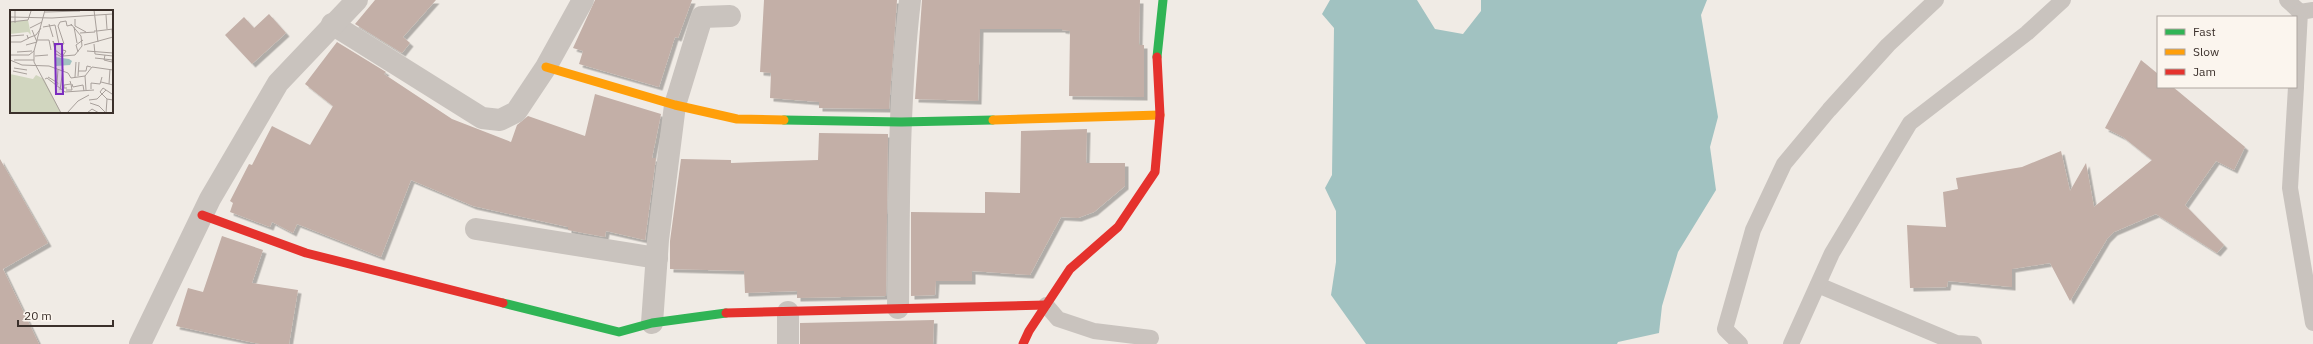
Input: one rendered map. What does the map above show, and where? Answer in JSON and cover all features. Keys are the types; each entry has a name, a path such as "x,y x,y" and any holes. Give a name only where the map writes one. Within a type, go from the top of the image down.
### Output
{"street":[{"path":"147,343 202,215 278,83 332,24 357,0"},
{"path":"332,24 482,118 500,120 516,112 546,67 583,0"},
{"path":"898,308 901,122 905,48 910,0"},
{"path":"1023,344 1029,331 1070,269 1118,227 1155,172 1160,115 1157,54 1163,0"},
{"path":"652,323 658,240 675,105 702,17 730,16"},
{"path":"546,67 675,105 737,119 901,122 1160,115"},
{"path":"202,215 306,253 618,338 652,323 712,313 1046,305"},
{"path":"476,229 657,258"},
{"path":"788,312 788,344"}],"lane":[{"path":"1740,344 1725,329 1753,230 1784,164 1829,110 1883,51 1936,0"},
{"path":"1791,344 1832,254 1910,124 2027,33 2062,0"},
{"path":"2287,0 2307,11 2297,80"},
{"path":"2296,88 2290,188 2313,323"},
{"path":"1818,285 1956,343 1974,344"},
{"path":"1046,305 1058,319 1094,331 1151,338"}],"water":[{"path":"1330,0 1417,0 1435,29 1463,34 1481,11 1481,0 1707,0 1701,15 1718,117 1710,147 1716,190 1678,252 1662,306 1659,333 1618,342 1617,344 1366,344 1331,295 1336,262 1336,211 1325,188 1332,175 1334,28 1322,14"}],"building":[{"path":"375,0 436,0 403,37 410,43 402,53 355,24"},
{"path":"595,0 692,0 678,38 675,37 659,87 579,64 583,51 573,48"},
{"path":"764,0 897,0 889,109 819,108 819,102 770,98 771,73 760,72"},
{"path":"922,0 1140,0 1139,45 1144,45 1144,97 1069,96 1070,31 1062,29 980,29 978,101 915,99"},
{"path":"269,14 286,33 252,64 225,35 244,17 254,28"},
{"path":"337,42 386,72 384,74 452,119 511,142 517,125 528,116 585,136 595,94 661,114 652,158 656,158 645,240 606,231 605,237 583,233 568,230 568,227 473,206 411,180 381,257 297,224 293,233 272,222 270,227 230,212 233,203 230,201 249,164 252,165 272,126 310,145 333,106 305,84"},
{"path":"2141,60 2157,73 2157,88 2174,88 2245,147 2234,170 2216,161 2185,205 2224,245 2217,253 2156,214 2114,232 2107,239 2070,301 2050,263 2012,269 2012,287 1948,281 1947,287 1910,288 1907,225 1946,227 1943,192 1958,189 1956,178 2022,167 2061,151 2070,191 2086,163 2094,207 2152,160 2123,137 2105,128"},
{"path":"1087,129 1086,163 1125,163 1125,186 1094,212 1078,218 1061,217 1030,275 972,271 972,281 936,281 935,295 911,296 911,212 985,213 985,192 1020,193 1021,131"},
{"path":"819,133 888,134 886,296 797,298 797,291 745,293 744,271 670,269 670,241 681,159 731,160 731,163 818,160"},
{"path":"0,159 48,243 3,269 39,344 0,344"},
{"path":"222,236 263,250 252,283 298,290 289,344 260,344 176,326 188,288 203,292"},
{"path":"934,320 933,344 800,344 800,323"}],"traffic: fast":[{"path":"1157,57 1163,0"},
{"path":"784,120 901,122 993,120"},
{"path":"503,303 619,332 652,323 726,313"}],"traffic: slow":[{"path":"546,67 675,105 737,119 784,120"},
{"path":"993,120 1160,115"}],"traffic: jam":[{"path":"1023,344 1029,331 1070,269 1118,227 1155,172 1160,115 1157,57"},
{"path":"202,215 306,253 503,303"},
{"path":"726,313 1046,305"}]}
